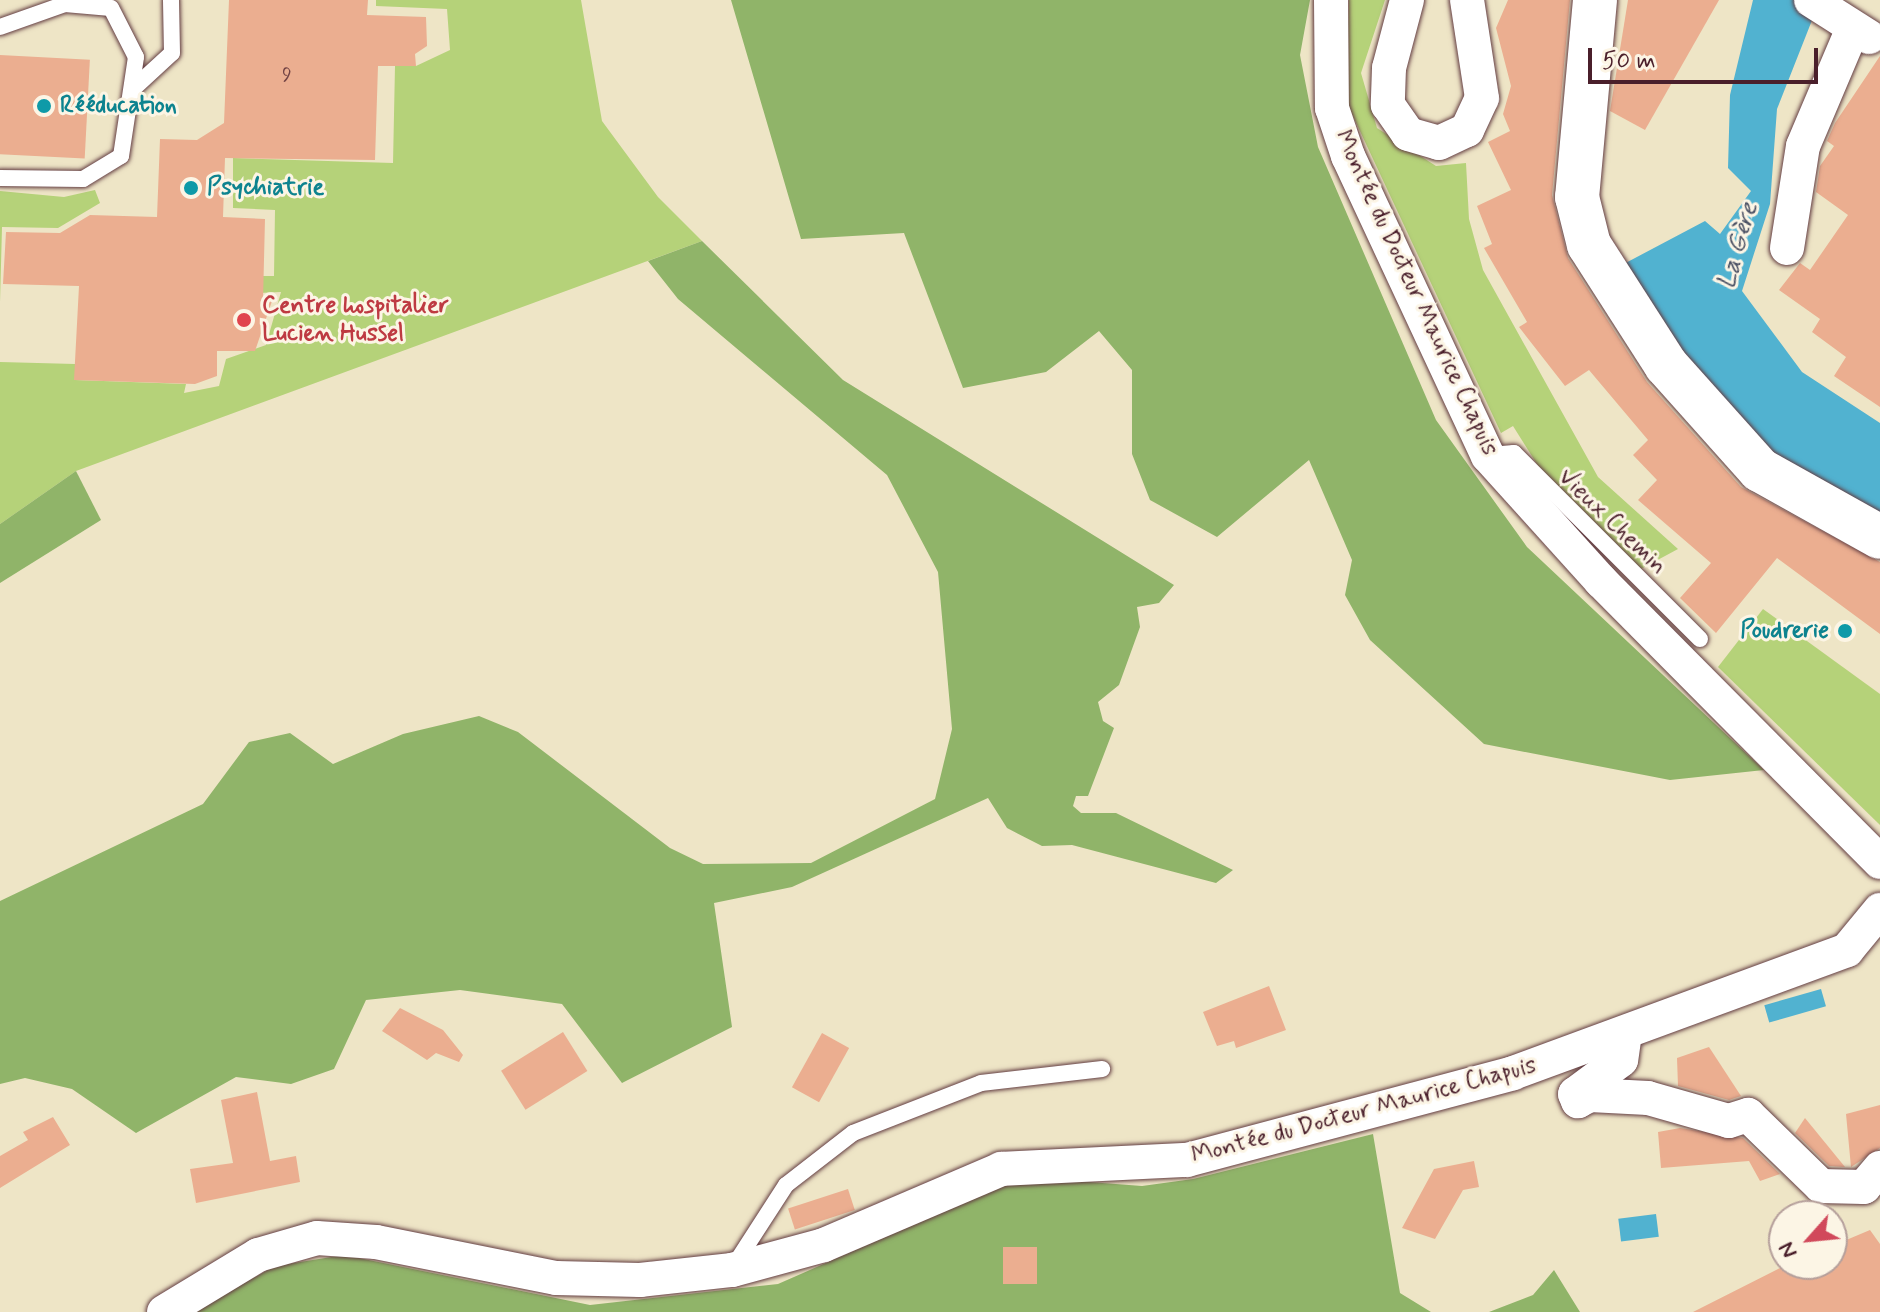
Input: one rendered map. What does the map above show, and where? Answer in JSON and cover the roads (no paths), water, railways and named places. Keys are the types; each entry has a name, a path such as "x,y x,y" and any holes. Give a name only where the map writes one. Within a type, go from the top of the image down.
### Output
{"main road":[{"path":"1595,0 1577,197 1589,245 1666,365 1760,470 1880,537"}],"street":[{"name":"Montée du Docteur Maurice Chapuis","path":"1331,0 1332,108 1344,144 1488,456 1601,581 1880,862"},
{"path":"1407,0 1389,68 1388,105 1408,134 1439,143 1467,130 1482,98 1467,0"},
{"path":"1787,248 1803,146 1842,20"},
{"name":"Montée du Docteur Maurice Chapuis","path":"164,1312 258,1255 317,1238 376,1242 556,1278 640,1280 732,1270 824,1245 1001,1169 1146,1165 1242,1149 1625,1033 1847,950 1880,910"},
{"path":"1625,1033 1621,1060 1575,1094 1578,1101 1590,1095 1648,1098 1729,1121 1748,1115 1821,1186 1864,1187 1880,1168"}],"lane":[{"path":"135,87 172,53 171,0"},
{"path":"0,27 65,4 111,8 136,57 135,87 121,156 83,179 0,178"},
{"name":"Vieux Chemin","path":"1488,456 1514,453 1700,639"},
{"path":"732,1270 786,1185 853,1133 981,1083 1102,1069"}],"water":[{"name":"La Gère","path":"1753,0 1820,0 1777,109 1770,204 1742,291 1802,372 1880,423 1880,517 1780,467 1661,333 1618,267 1705,221 1720,234 1751,191 1728,168 1730,95"},
{"path":"1821,989 1826,1006 1769,1023 1764,1005"},
{"path":"1656,1214 1659,1237 1621,1241 1618,1219"}],"place":[{"name":"Rééducation","path":"44,106"},
{"name":"Psychiatrie","path":"191,188"},
{"name":"Centre hospitalier Lucien Hussel","path":"244,320"},
{"name":"Poudrerie","path":"1845,631"}]}
